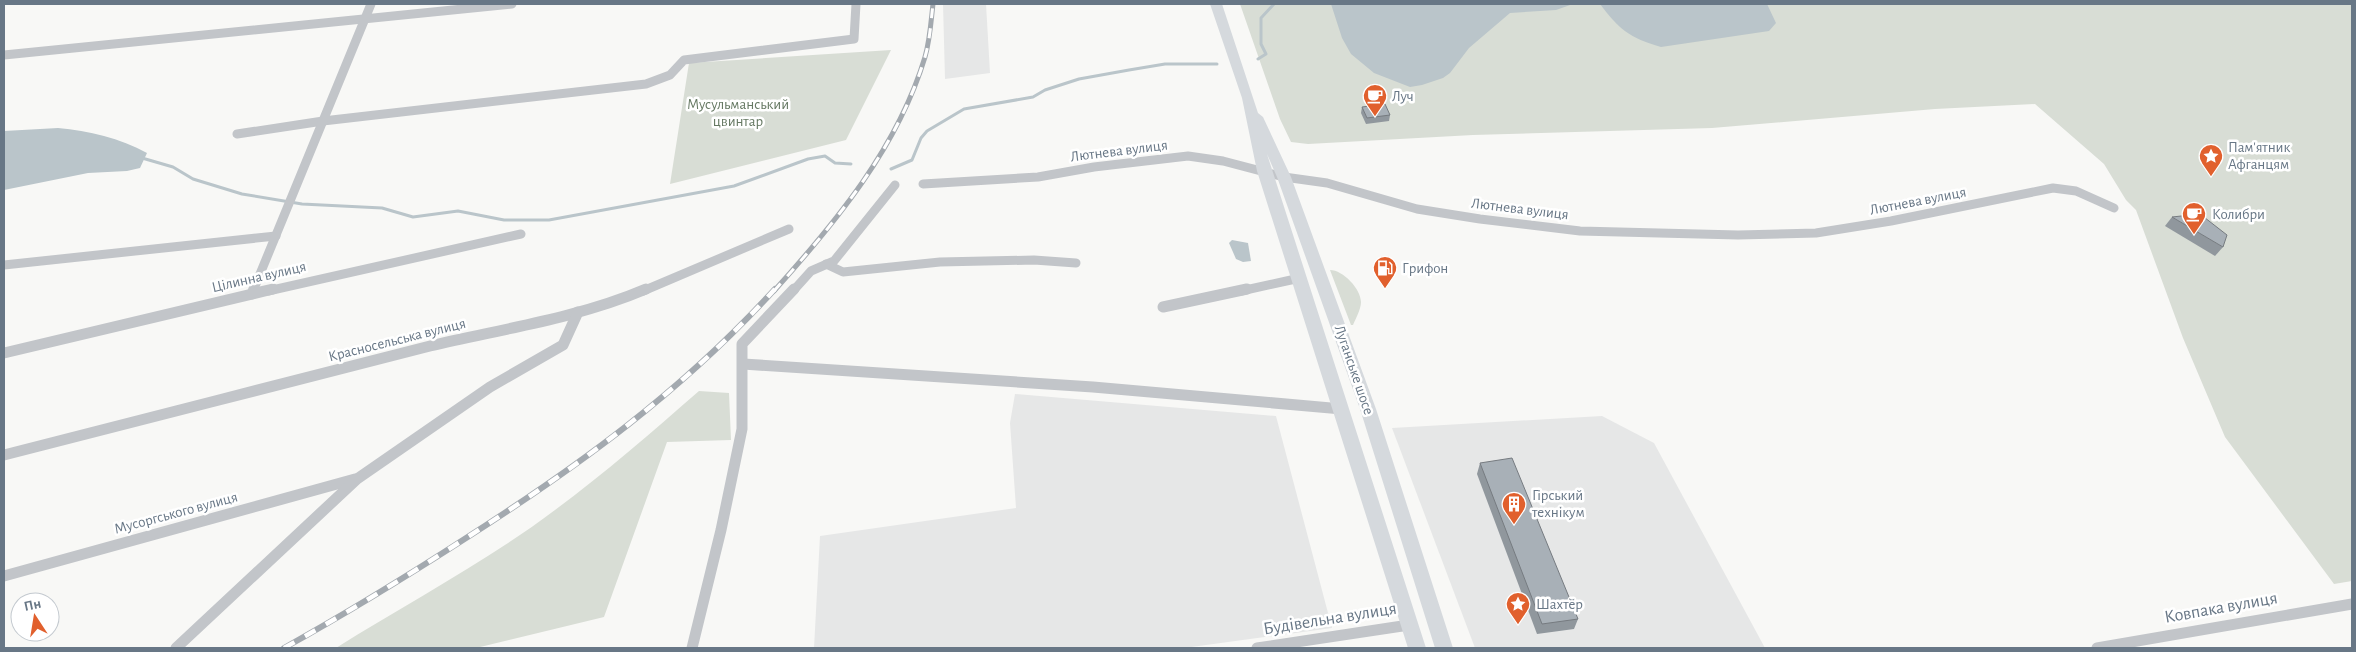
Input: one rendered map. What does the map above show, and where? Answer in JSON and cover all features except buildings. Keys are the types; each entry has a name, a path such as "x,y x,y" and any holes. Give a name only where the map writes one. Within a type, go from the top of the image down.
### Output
{"main road":[{"name":"Луганське шосе","path":"1216,4 1248,98 1284,177 1368,409 1444,648"},
{"name":"Луганське шосе","path":"1248,98 1264,171 1300,278 1417,648"}],"street":[{"path":"252,294 371,4"},
{"path":"4,55 512,4"},
{"path":"237,134 322,122 646,84 670,75 684,60 854,39 856,4"},
{"name":"Лютнева вулиця","path":"923,184 1038,177 1188,156 1223,160 1284,177 1327,184 1417,209 1580,231 1738,235 1816,233 1891,221 2053,188 2076,191 2114,208"},
{"path":"692,648 721,530 742,429 742,344 811,271 834,261 895,185"},
{"name":"Красносельська вулиця","path":"4,455 422,348 578,312 623,299 789,229"},
{"name":"Цілинна вулиця","path":"4,353 252,294 521,234"},
{"path":"4,265 276,236"},
{"path":"826,264 843,272 940,262 1034,260 1076,263"},
{"path":"1163,307 1300,278"},
{"path":"176,648 357,479 490,387 563,345 578,312"},
{"path":"743,364 1093,387 1342,410"},
{"name":"Мусоргського вулиця","path":"4,576 357,479"},
{"name":"Ковпака вулиця","path":"2097,648 2352,604"},
{"name":"Будівельна вулиця","path":"1257,648 1409,625"}],"shaded area":[{"path":"943,4 986,4 990,73 945,79"},
{"path":"1331,4 1573,4 1556,10 1510,13 1469,48 1450,73 1443,78 1410,87 1374,73 1351,54 1342,38"},
{"path":"1600,4 1767,4 1776,23 1769,31 1661,47 1633,36 1619,26"},
{"path":"58,128 104,136 126,143 147,153 140,168 127,171 88,173 4,190 4,131"},
{"path":"1232,240 1248,243 1251,261 1243,262 1236,259 1229,243"},
{"path":"1015,394 1276,416 1332,628 1184,648 814,648 820,536 1016,508 1010,423"},
{"path":"1602,416 1654,443 1765,648 1475,648 1392,428"}],"green space":[{"path":"1240,4 2352,4 2352,581 2334,584 2225,437 2183,338 2136,210 2126,200 2104,164 2035,104 1935,109 1712,128 1473,135 1308,144 1291,142 1280,119"},
{"name":"Мусульманський цвинтар","path":"891,50 846,140 670,184 689,63"},
{"path":"1330,270 1346,277 1358,292 1361,305 1353,325 1351,325"},
{"path":"699,391 729,393 731,440 667,442 604,617 476,648 336,648 529,529 610,467"}],"waterway":[{"path":"1258,59 1266,54 1261,44 1261,18 1274,4"},
{"path":"891,169 912,160 921,138 927,131 964,109 1033,97 1045,90 1079,79 1129,70 1165,64 1217,64"},
{"path":"142,158 173,167 193,179 242,194 302,204 382,208 413,217 458,211 504,220 549,220 734,186 808,159 825,156 835,163 851,164"}],"railway":[{"path":"774,291 820,238 863,182 899,122 925,57 933,4"},
{"path":"284,648 397,582 506,512 588,455 666,394 703,361 775,289"}],"place":[{"name":"Луч","path":"1375,117"},
{"name":"Пам'ятник Афганцям","path":"2211,177"},
{"name":"Колибри","path":"2194,235"},
{"name":"Грифон","path":"1385,289"},
{"name":"Гірський технікум","path":"1514,525"},
{"name":"Шахтёр","path":"1518,625"}]}
